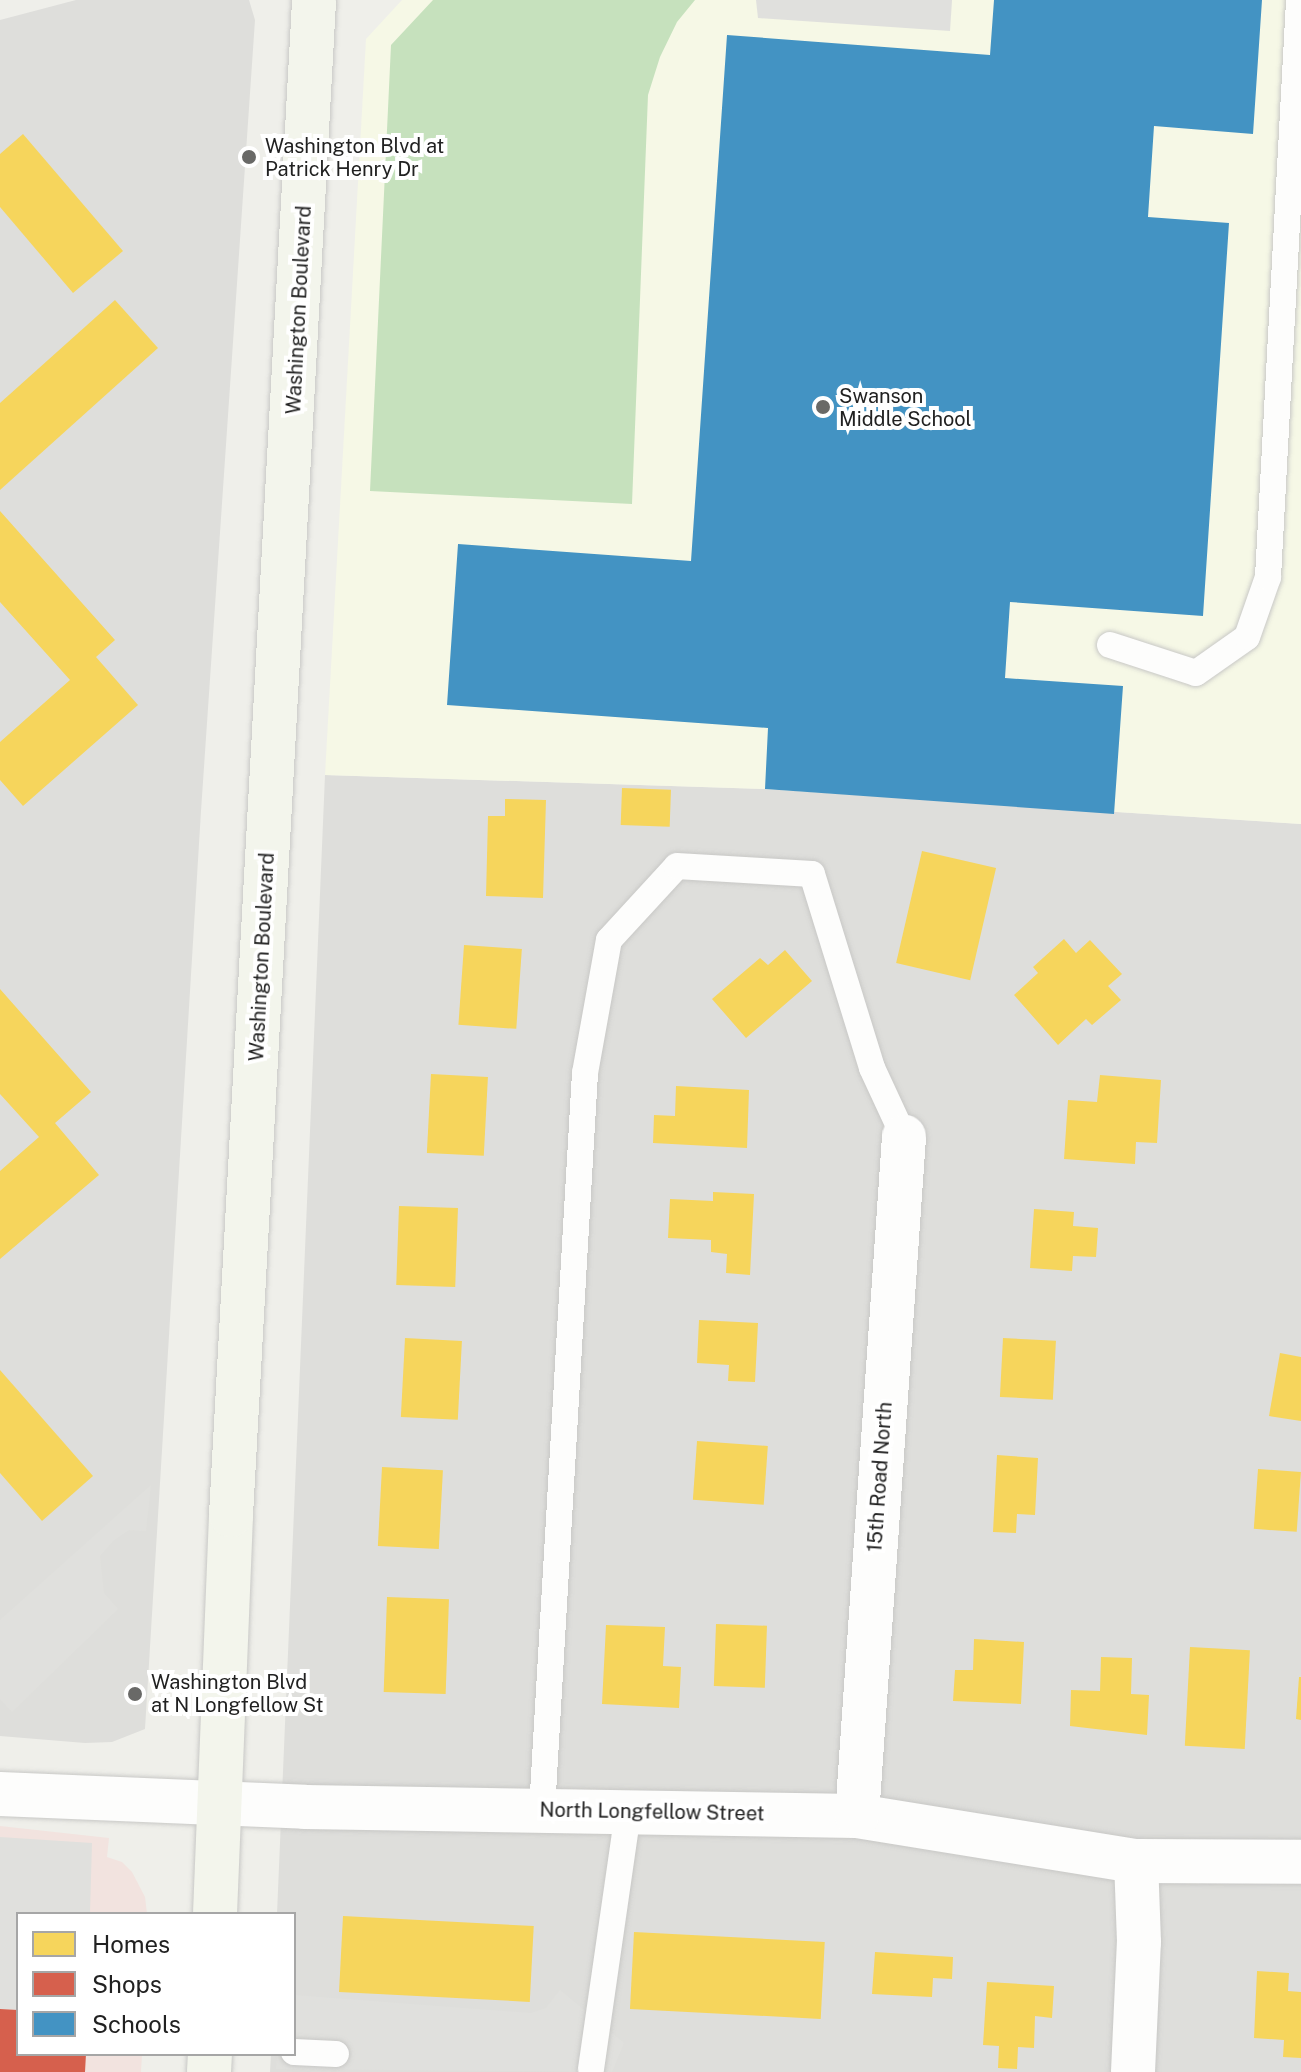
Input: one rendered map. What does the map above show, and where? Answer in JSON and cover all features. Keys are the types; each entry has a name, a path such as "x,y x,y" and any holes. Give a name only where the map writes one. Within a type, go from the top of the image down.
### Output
{"main road":[{"name":"Washington Boulevard","path":"215,1912 218,1803 314,0"}],"street":[{"name":"15th Road North","path":"857,1816 904,1137"},
{"name":"North Longfellow Street","path":"0,1794 218,1803 857,1816 1136,1861 1301,1862"},
{"path":"1133,2072 1139,1942 1136,1861"}],"lane":[{"path":"1110,645 1196,673 1247,637 1268,577 1299,0"},
{"path":"542,1810 585,1073 609,940 677,866 812,874 872,1068 904,1137"},
{"path":"591,2069 628,1812"},
{"path":"296,2052 336,2054"}],"shaded area":[{"path":"76,0 249,0 255,20 201,811 145,1729 112,1742 85,1743 0,1736 0,20"},
{"name":"Swanson Middle School","path":"402,0 1301,0 1301,824 765,789 325,775 366,39"},
{"path":"756,0 952,0 950,31 758,18"},
{"path":"325,775 765,789 1301,824 1301,2072 270,2072 271,2056 296,2056 296,1912 277,1912"},
{"path":"151,1485 146,1531 129,1530 113,1541 100,1556 104,1593 118,1609 12,1712 0,1699 0,1620"},
{"path":"0,1826 109,1838 107,1857 122,1862 132,1872 145,1897 147,1912 16,1912 16,2056 142,2056 141,2072 0,2072"},
{"path":"0,1837 92,1843 90,1912 16,1912 16,2010 0,2009"},
{"path":"560,1990 624,2043 612,2072 276,2069 277,2056 296,2056 296,1995 531,2013 546,2008"}],"green space":[{"path":"433,0 695,0 677,22 660,57 648,95 632,504 370,491 391,45"}],"building: Homes":[{"path":"23,134 123,251 73,293 0,207 0,154"},
{"path":"115,300 158,348 0,490 0,403"},
{"path":"0,511 115,640 96,657 138,705 23,806 0,780 0,742 70,680 0,602"},
{"path":"622,788 671,790 670,827 621,825"},
{"path":"505,799 546,800 543,898 486,896 488,816 505,816"},
{"path":"922,851 996,868 970,980 896,963"},
{"path":"1064,939 1076,953 1090,940 1122,974 1108,986 1121,1000 1092,1025 1086,1019 1058,1045 1014,995 1038,973 1033,967"},
{"path":"464,945 522,949 516,1029 458,1025"},
{"path":"785,950 812,981 746,1038 712,999 760,958 768,965"},
{"path":"0,989 91,1092 55,1123 99,1175 0,1259 0,1171 39,1137 0,1094"},
{"path":"431,1074 488,1077 484,1156 427,1153"},
{"path":"1100,1075 1161,1080 1157,1143 1136,1142 1135,1164 1064,1159 1068,1100 1097,1102"},
{"path":"676,1086 749,1090 747,1148 653,1143 654,1115 675,1116"},
{"path":"713,1192 754,1194 750,1275 726,1273 727,1254 711,1252 711,1240 668,1238 670,1199 713,1201"},
{"path":"399,1206 458,1208 455,1287 396,1285"},
{"path":"1034,1209 1074,1212 1073,1226 1098,1228 1096,1257 1073,1256 1072,1271 1030,1268"},
{"path":"699,1320 758,1323 755,1382 728,1381 729,1365 697,1363"},
{"path":"405,1338 462,1341 458,1420 401,1417"},
{"path":"1003,1338 1056,1341 1053,1400 1000,1397"},
{"path":"1280,1353 1301,1357 1301,1421 1269,1416"},
{"path":"0,1370 93,1476 42,1521 0,1473"},
{"path":"697,1441 768,1446 764,1505 693,1500"},
{"path":"997,1455 1038,1458 1035,1515 1017,1514 1016,1533 993,1532"},
{"path":"382,1467 443,1470 439,1549 378,1546"},
{"path":"1258,1469 1301,1472 1297,1532 1254,1529"},
{"path":"387,1597 449,1599 446,1694 384,1692"},
{"path":"716,1624 767,1626 765,1688 714,1686"},
{"path":"606,1625 665,1627 663,1666 681,1667 679,1708 602,1704"},
{"path":"974,1639 1024,1642 1021,1704 953,1701 955,1670 973,1670"},
{"path":"1190,1647 1250,1650 1245,1749 1185,1746"},
{"path":"1101,1657 1132,1658 1131,1694 1149,1695 1147,1735 1070,1726 1071,1690 1100,1691"},
{"path":"1301,1677 1301,1720 1296,1719"},
{"path":"343,1916 534,1926 530,2002 339,1992"},
{"path":"634,1932 825,1942 821,2019 630,2009"},
{"path":"875,1952 953,1957 952,1979 933,1978 932,1997 872,1994"},
{"path":"1257,1971 1289,1973 1288,1991 1301,1992 1301,2058 1283,2057 1284,2040 1254,2038"},
{"path":"987,1982 1054,1986 1052,2018 1035,2016 1034,2048 1018,2047 1017,2069 998,2068 999,2046 983,2045"}],"building: Shops":[{"path":"0,2009 16,2010 16,2056 86,2056 85,2072 0,2072"}],"building: Schools":[{"name":"Swanson Middle School","path":"994,0 1262,0 1253,134 1154,126 1148,217 1229,223 1203,616 1010,602 1005,678 1123,686 1114,814 765,789 768,728 447,705 458,544 691,561 727,35 990,55"}],"place":[{"name":"Washington Blvd at Patrick Henry Dr","path":"249,157"},
{"name":"Swanson Middle School","path":"823,407"},
{"name":"Washington Blvd at N Longfellow St","path":"135,1694"}]}
